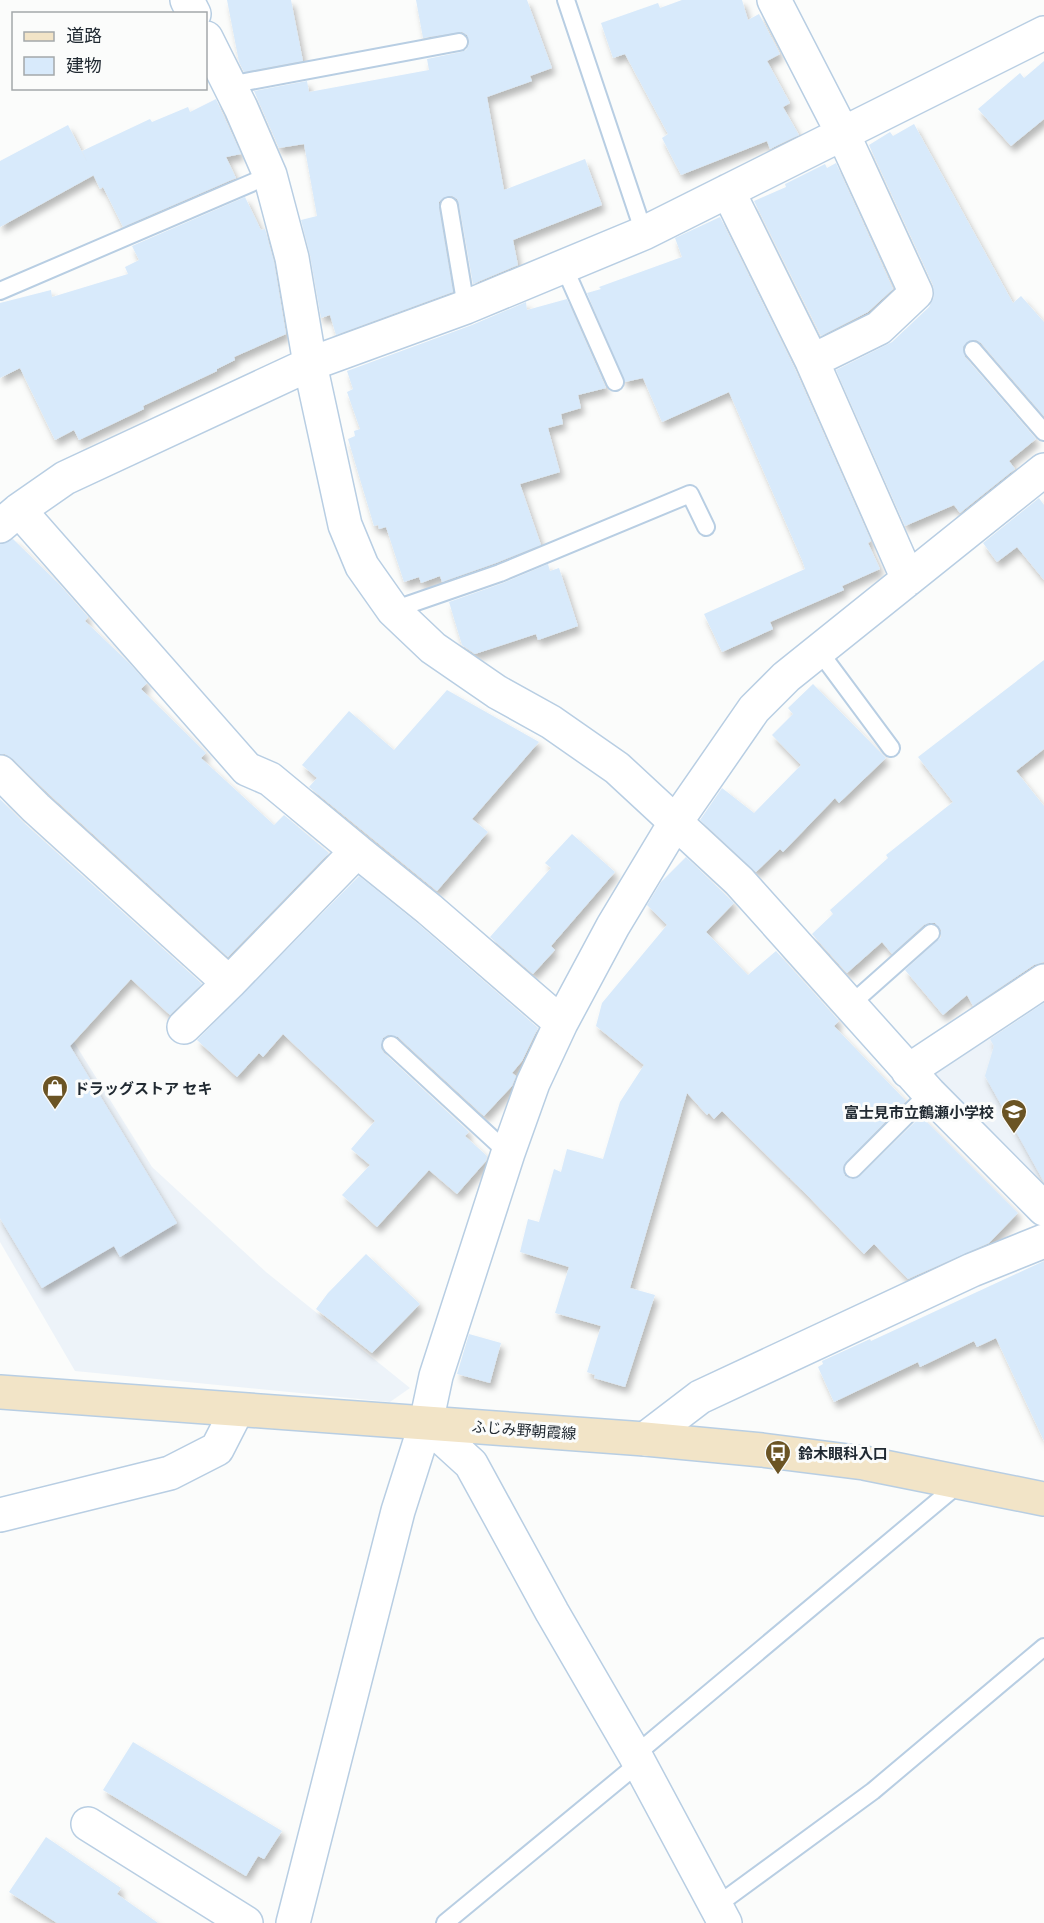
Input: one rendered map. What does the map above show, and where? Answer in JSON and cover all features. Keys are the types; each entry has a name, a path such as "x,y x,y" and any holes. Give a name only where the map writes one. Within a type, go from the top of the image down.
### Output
{"main road":[{"name":"ふじみ野朝霞線","path":"0,1392 645,1439 864,1463 1044,1499"}],"street":[{"path":"774,0 843,134 916,293 879,328 812,361"},
{"path":"561,1023 429,909 270,779 247,769 9,518 65,478 310,364 466,307 644,233 1044,33"},
{"path":"207,40 270,175 292,258 310,364 345,525 362,566 393,610 433,648 496,692 550,722 617,768 739,881 919,1082 1044,1209"},
{"path":"728,191 812,361 908,579"},
{"path":"293,1923 398,1511 426,1424 435,1376 508,1153 533,1083 561,1023 613,926 675,823 754,709 786,677 1044,470"},
{"path":"0,772 36,808 229,983"},
{"path":"184,1027 357,851"},
{"path":"919,1082 1044,981"},
{"path":"645,1439 700,1397 972,1270 1044,1241"},
{"path":"0,1515 170,1473 217,1449 237,1410"},
{"path":"426,1424 471,1464 552,1612 637,1759 720,1915"},
{"path":"88,1824 246,1923"}],"lane":[{"path":"566,0 644,233"},
{"path":"228,84 459,42"},
{"path":"0,291 270,175"},
{"path":"449,206 466,307"},
{"path":"564,267 615,382"},
{"path":"973,350 1044,432"},
{"path":"393,610 500,573 690,494 706,527"},
{"path":"819,651 891,748"},
{"path":"850,1005 931,933"},
{"path":"391,1045 508,1153"},
{"path":"853,1169 919,1082"},
{"path":"446,1923 962,1482"},
{"path":"720,1915 873,1791 1044,1647"}],"shaded area":[{"path":"29,970 152,1167 266,1272 410,1388 390,1402 75,1371 0,1242 0,989"},
{"name":"富士見市立鶴瀬小学校","path":"1044,994 1044,1193 923,1077"}],"building":[{"path":"227,0 291,0 303,61 244,72 239,62"},
{"path":"416,0 527,0 552,68 530,76 532,81 487,97 504,190 585,159 602,205 513,240 518,265 473,284 459,204 452,196 443,198 439,202 439,208 453,292 336,335 330,315 321,318 310,255 301,220 317,216 304,144 279,148 254,91 307,81 309,92 429,70 427,59 466,50 469,40 462,32 423,38"},
{"path":"682,0 742,0 748,20 759,14 780,54 767,61 790,103 783,107 799,135 770,149 767,141 681,175 662,138 668,134 625,54 613,58 601,23 658,3 660,8"},
{"path":"1044,61 1044,119 1011,146 978,109 1020,73 1024,78"},
{"path":"216,99 241,154 226,157 236,178 123,227 103,187 100,189 82,151 150,119 152,122 188,107 190,112"},
{"path":"914,124 1013,303 1021,296 1044,322 1044,416 981,343 976,340 967,342 963,347 965,357 1036,439 1009,461 1015,469 960,513 954,505 905,526 836,370 892,342 929,307 934,297 933,285 869,145 890,132 893,136"},
{"path":"68,125 94,175 0,227 0,161"},
{"path":"836,163 893,289 868,312 821,336 754,201 786,187 785,184 825,164 827,168"},
{"path":"245,197 261,230 265,229 274,262 286,334 234,357 235,360 217,371 79,440 74,430 55,440 20,368 0,378 0,303 51,290 52,297 128,274 125,267 139,260 132,246"},
{"path":"720,217 795,369 871,541 868,543 880,569 842,586 844,590 770,622 773,629 722,652 704,614 805,569 802,560 729,392 662,422 643,378 625,382 587,293 682,257 675,238"},
{"path":"567,299 606,388 578,395 581,408 561,414 563,424 548,428 560,472 520,484 541,545 442,582 440,576 421,583 419,577 404,582 386,527 379,529 378,525 374,526 348,439 355,436 354,431 360,429 347,392 353,389 347,371 472,325 526,302 527,310"},
{"path":"1039,498 1044,505 1044,580 1017,547 997,562 983,543"},
{"path":"13,539 59,584 88,617 85,621 147,683 141,689 206,753 201,758 274,825 284,815 329,853 228,957 13,759 0,754 0,544"},
{"path":"548,564 550,571 559,568 578,626 538,640 536,634 475,654 462,645 449,602"},
{"path":"1044,660 1044,749 1016,771 1044,806 1044,962 1034,965 973,1006 967,995 943,1015 905,970 941,937 941,930 935,923 924,925 892,954 882,942 847,973 812,934 833,914 830,910 888,858 886,855 953,802 918,757"},
{"path":"813,684 886,758 839,803 835,798 783,852 780,849 756,872 700,820 722,788 754,813 801,765 772,735 793,714 788,708"},
{"path":"447,690 539,742 472,819 488,832 437,891 309,787 317,778 302,765 349,711 394,750"},
{"path":"0,799 202,984 170,1015 131,979 70,1046 177,1223 120,1257 114,1246 42,1288 0,1218"},
{"path":"572,834 615,872 551,946 555,950 533,974 490,937 551,868 545,863"},
{"path":"686,857 734,903 706,932 748,975 776,951 839,1021 834,1026 906,1101 846,1162 843,1167 845,1176 851,1179 860,1176 921,1116 1018,1213 989,1243 908,1279 874,1244 864,1254 722,1111 714,1119 709,1113 707,1115 687,1093 630,1288 655,1295 625,1387 594,1378 595,1375 587,1372 601,1326 555,1313 569,1267 520,1252 528,1219 539,1222 554,1169 561,1172 567,1149 603,1159 620,1102 644,1065 596,1026 602,1003 667,925 647,905 661,882"},
{"path":"359,876 538,1028 522,1061 512,1073 516,1076 512,1086 484,1116 398,1037 388,1035 383,1038 381,1048 384,1053 469,1132 465,1136 487,1156 486,1161 457,1194 429,1170 377,1227 342,1195 370,1165 351,1149 375,1121 283,1034 263,1057 259,1053 237,1077 197,1040"},
{"path":"1044,1003 1044,1182 985,1076 994,1046 990,1039"},
{"path":"366,1254 420,1304 372,1353 316,1309 328,1293"},
{"path":"1044,1261 1044,1441 996,1338 977,1347 974,1341 920,1367 918,1362 834,1402 818,1367 823,1364 822,1361 870,1339 871,1341"},
{"path":"469,1334 501,1343 490,1383 457,1374"},
{"path":"133,1742 282,1831 264,1859 258,1856 246,1876 103,1790"},
{"path":"46,1837 121,1888 117,1894 158,1923 57,1923 9,1892"}],"place":[{"name":"ドラッグストア セキ","path":"55,1111"},
{"name":"富士見市立鶴瀬小学校","path":"1014,1135"},
{"name":"鈴木眼科入口","path":"778,1476"}]}
